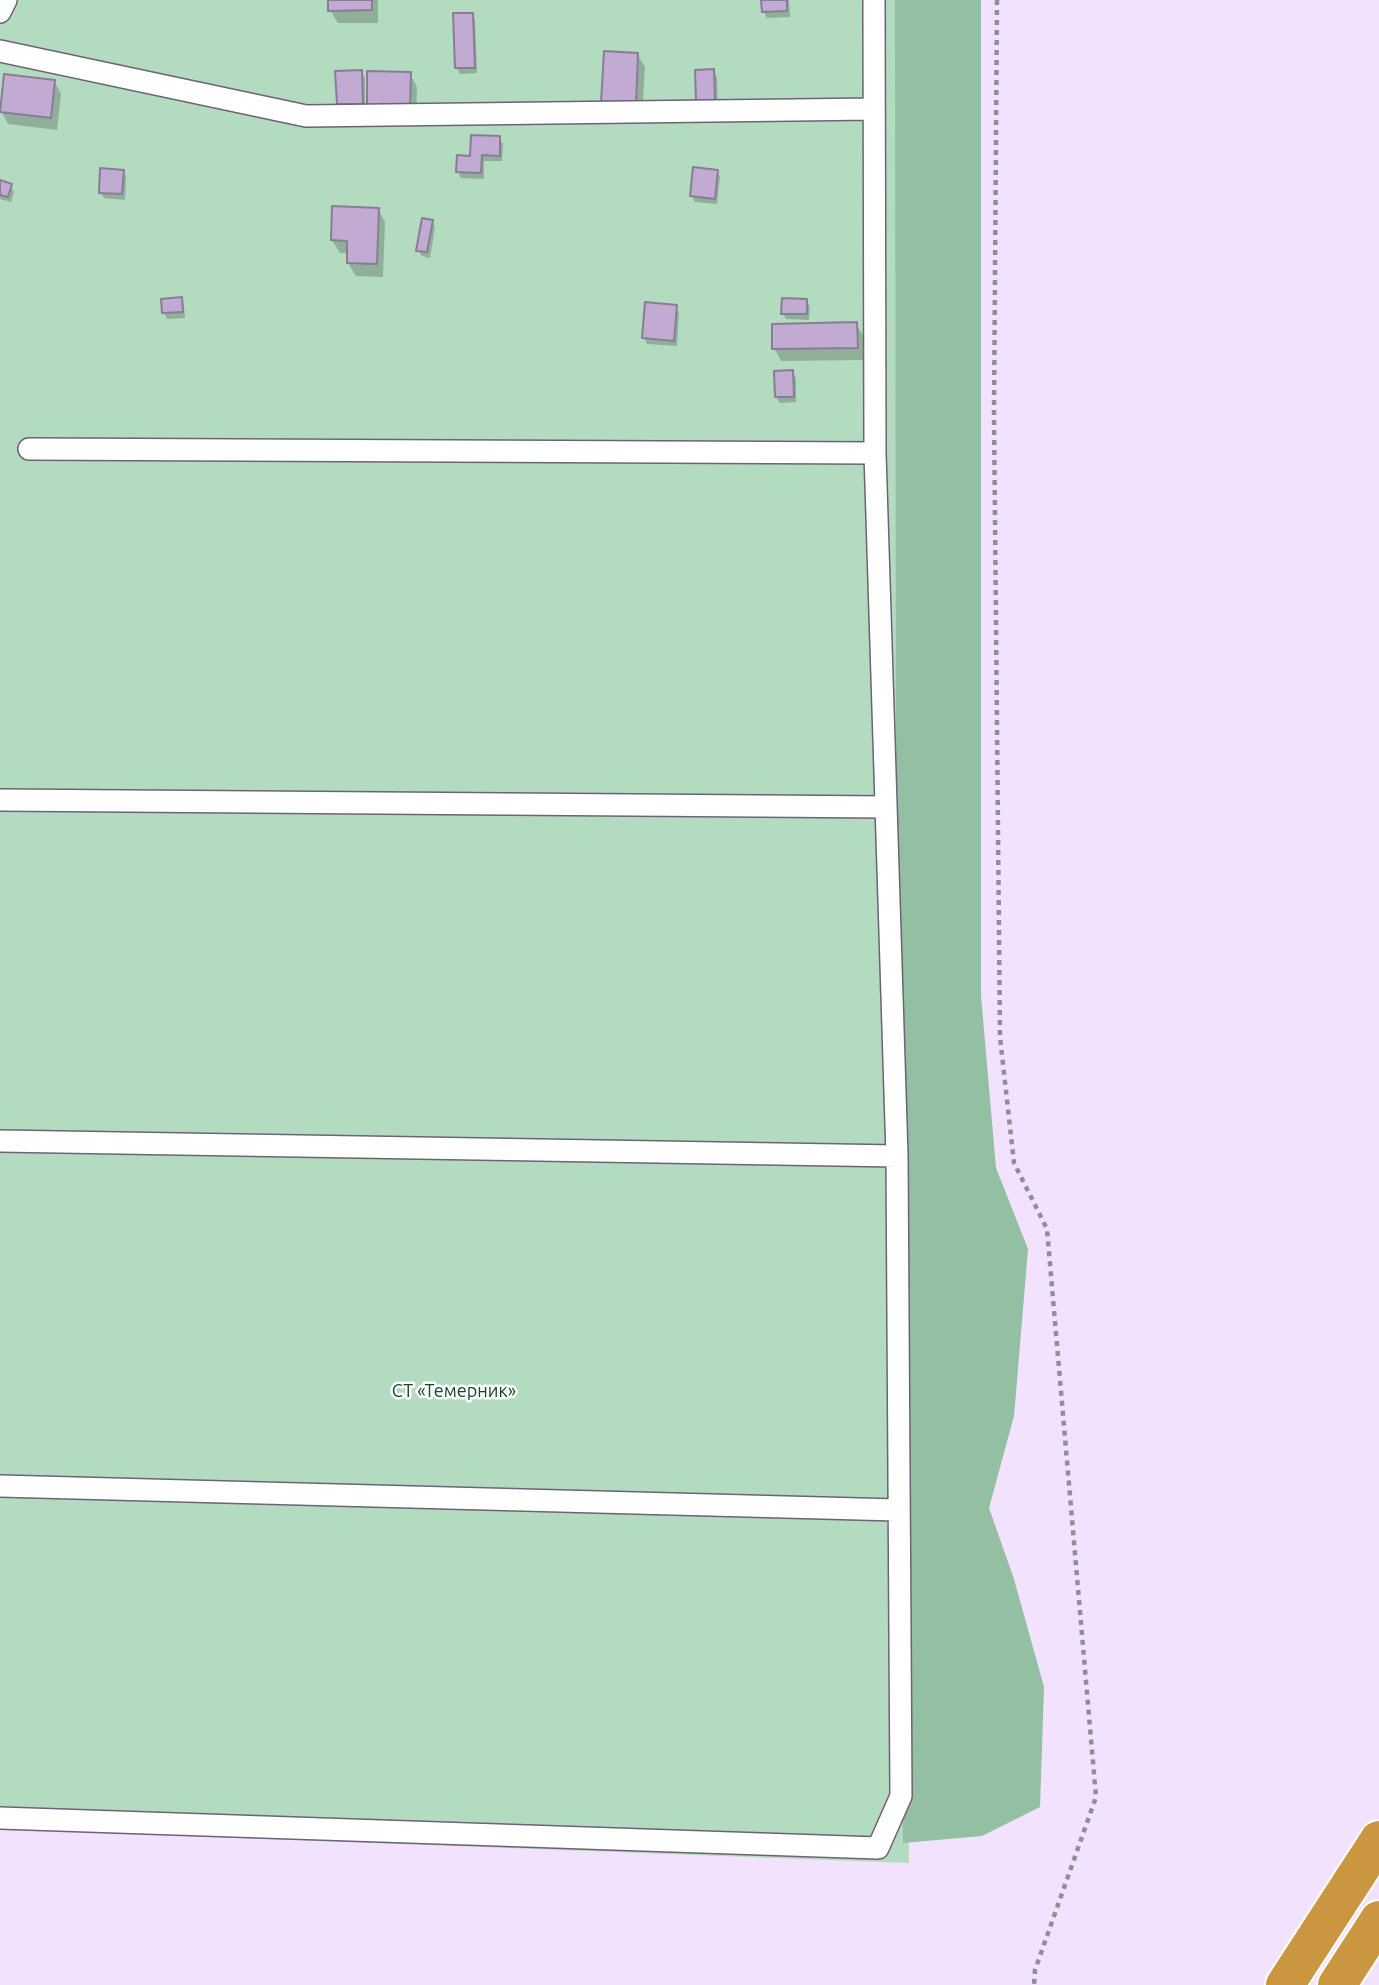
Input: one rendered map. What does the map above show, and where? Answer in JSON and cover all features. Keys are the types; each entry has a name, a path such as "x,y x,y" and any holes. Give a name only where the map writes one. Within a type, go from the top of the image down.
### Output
{"highway":[{"path":"1285,1985 1379,1840"},
{"path":"1337,1985 1379,1920"}],"lane":[{"path":"0,12 6,0"},
{"path":"0,1818 878,1848 901,1796 897,1510 897,1156 875,453 874,0"},
{"path":"0,51 306,116 874,109"},
{"path":"29,449 875,453"},
{"path":"0,800 886,807"},
{"path":"0,1141 897,1156"},
{"path":"0,1486 897,1510"}],"path":[{"path":"997,0 993,414 1000,1037 1014,1163 1047,1229 1096,1797 1035,1970 1034,1985"}],"green space":[{"name":"СТ «Темерник»","path":"0,0 899,0 909,1863 0,1829"},
{"path":"895,0 981,0 981,996 996,1168 1028,1249 1014,1416 989,1508 1014,1579 1044,1687 1040,1807 982,1836 903,1843 897,1510"}],"building":[{"path":"328,0 372,0 372,10 328,11"},
{"path":"761,0 787,0 787,11 762,12"},
{"path":"453,13 473,13 475,68 455,68"},
{"path":"604,51 638,53 636,105 601,103"},
{"path":"714,69 715,101 696,101 695,70"},
{"path":"362,70 363,104 337,104 335,71"},
{"path":"367,71 411,72 410,106 367,105"},
{"path":"4,74 55,80 51,118 0,112"},
{"path":"471,135 500,136 500,156 482,155 481,173 456,172 457,155 470,156"},
{"path":"693,167 718,170 715,199 690,196"},
{"path":"100,168 124,170 122,194 99,193"},
{"path":"0,180 12,184 8,197 0,195"},
{"path":"332,206 379,208 377,264 347,263 347,241 331,240"},
{"path":"422,218 433,220 427,252 416,251"},
{"path":"182,297 183,312 162,313 161,299"},
{"path":"782,298 807,299 807,314 781,314"},
{"path":"645,302 677,305 674,341 642,338"},
{"path":"857,322 858,348 772,349 772,324"},
{"path":"793,370 794,397 775,397 774,371"}]}
